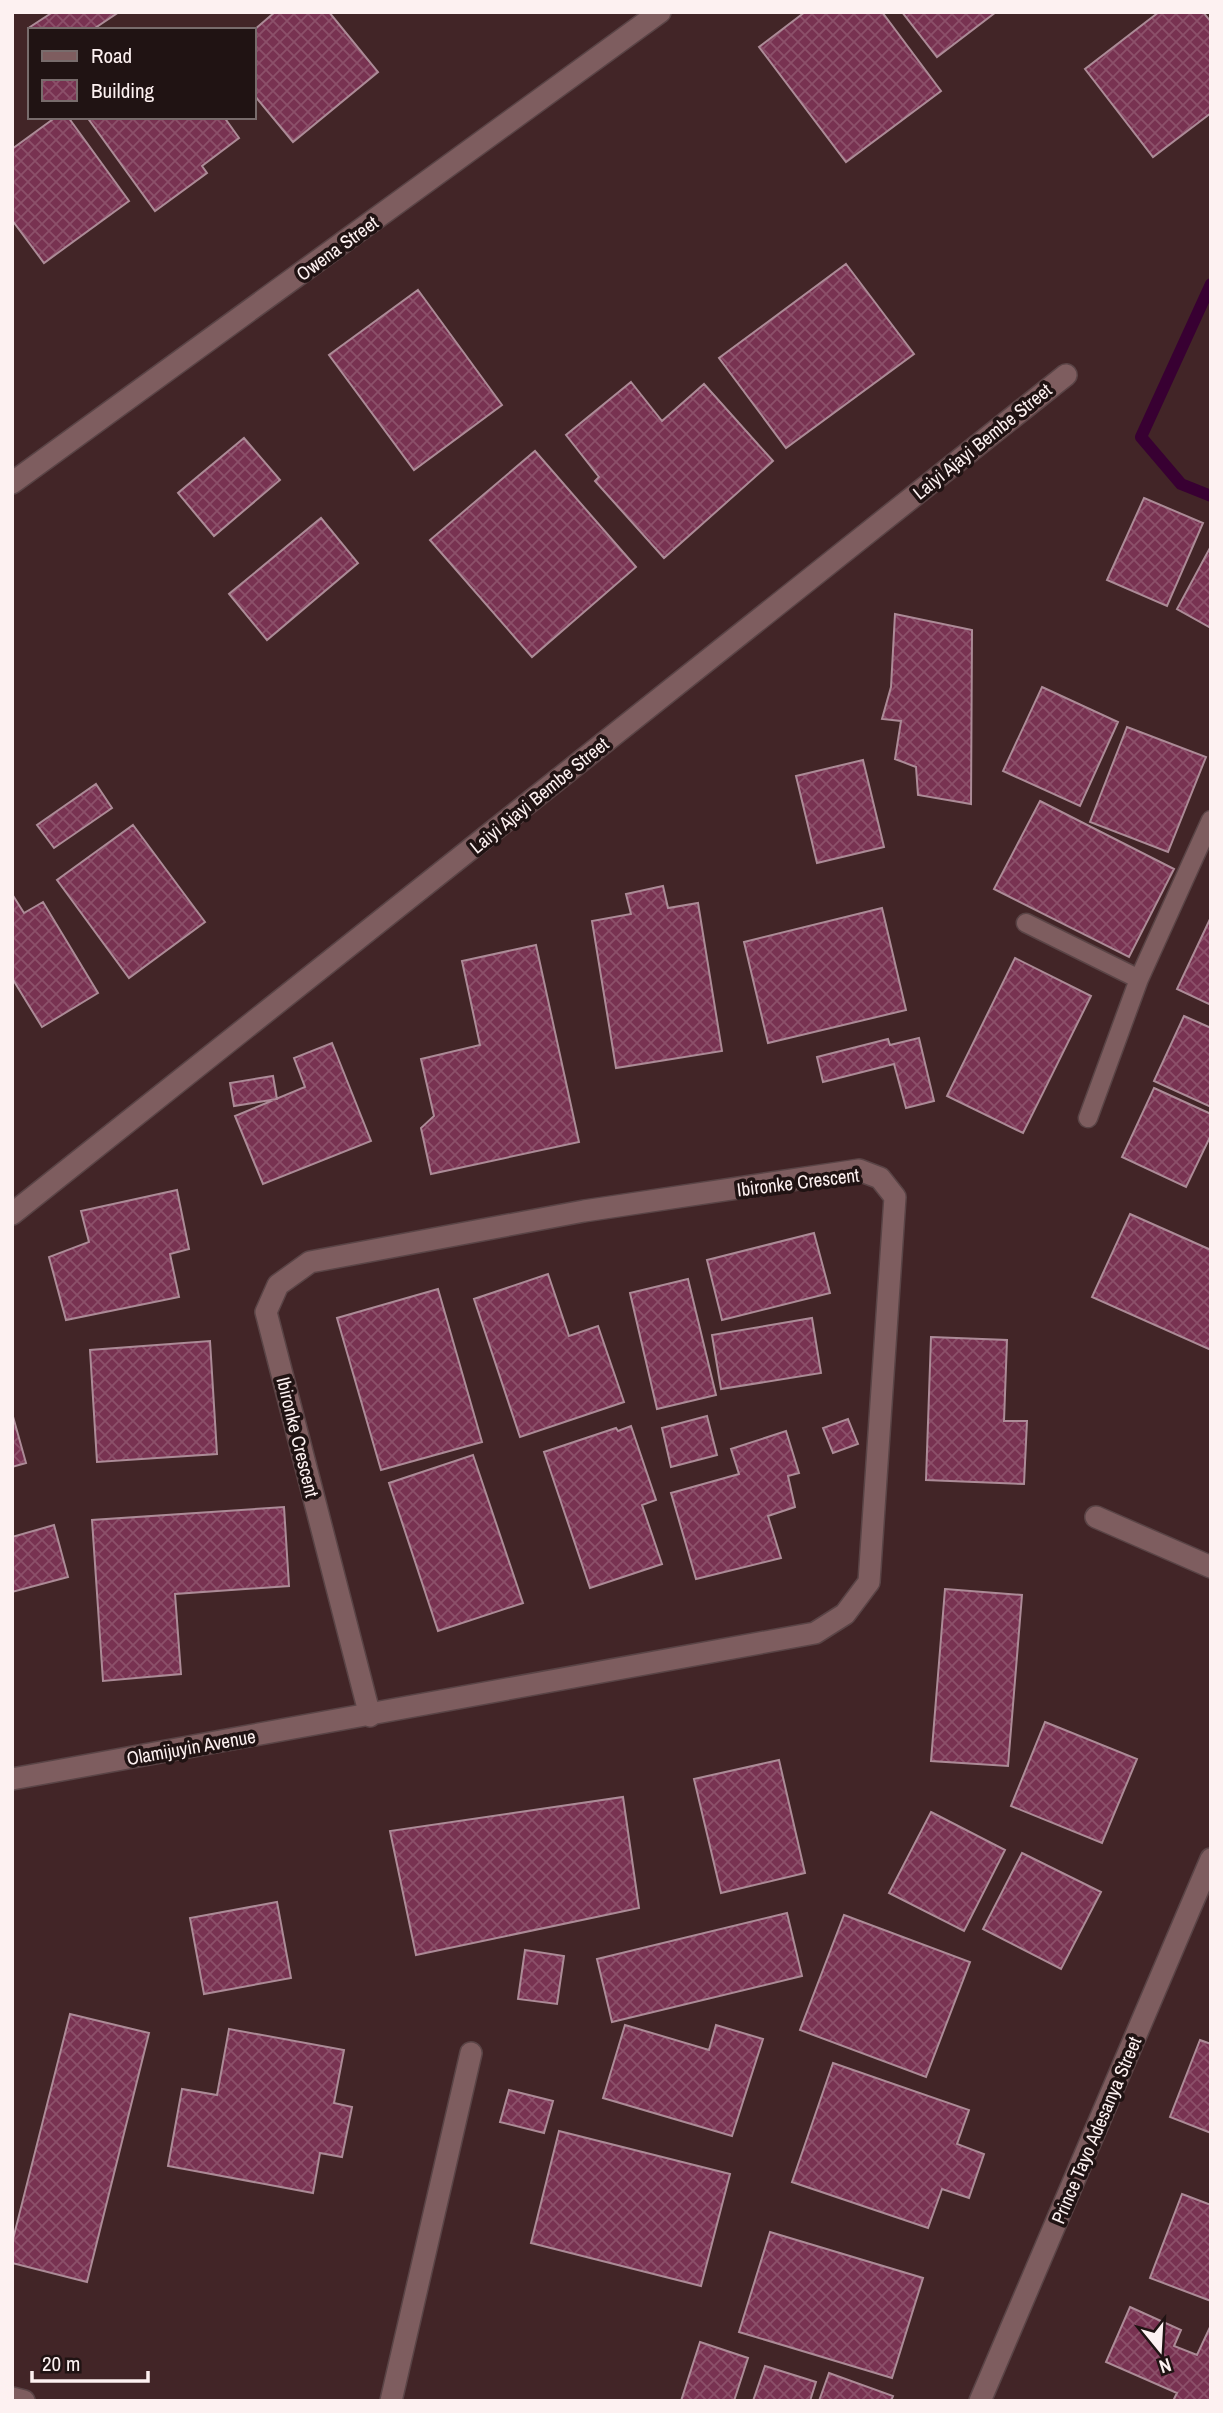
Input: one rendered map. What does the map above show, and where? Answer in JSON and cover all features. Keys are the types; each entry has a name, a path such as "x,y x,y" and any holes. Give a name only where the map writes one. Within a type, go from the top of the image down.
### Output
{"street":[{"name":"Owena Street","path":"12,483 660,12"},
{"name":"Laiyi Ajayi Bembe Street","path":"12,1214 1066,375"},
{"name":"Ibironke Crescent","path":"859,1170 880,1178 895,1197 869,1582 845,1614 815,1633 370,1716 266,1312 278,1285 310,1262 584,1211 859,1170"},
{"path":"1096,1517 1211,1567"},
{"name":"Olamijuyin Avenue","path":"12,1779 370,1716"},
{"name":"Prince Tayo Adesanya Street","path":"980,2401 1211,1858"},
{"path":"391,2401 471,2053"},
{"path":"12,2398 24,2401"}],"lane":[{"path":"1088,1118 1139,979 1211,820"},
{"path":"1026,923 1139,979"}],"building":[{"path":"53,12 119,12 95,28 30,27"},
{"path":"275,12 329,12 378,72 293,142 256,97 256,28"},
{"path":"805,12 882,12 941,91 846,162 759,47"},
{"path":"902,12 996,12 937,57"},
{"path":"1159,12 1203,12 1211,22 1211,113 1153,157 1085,69"},
{"path":"53,119 69,119 129,201 44,263 12,220 12,149"},
{"path":"88,119 225,119 239,138 202,166 207,173 155,211"},
{"path":"846,264 914,354 786,448 719,358"},
{"path":"418,290 502,405 414,470 329,355"},
{"path":"631,382 662,421 704,384 773,461 664,558 595,481 599,477 566,435"},
{"path":"244,438 280,480 214,536 178,493"},
{"path":"535,451 636,567 532,657 430,540"},
{"path":"1144,498 1203,523 1167,606 1107,580"},
{"path":"321,518 358,563 267,640 229,594"},
{"path":"1211,546 1211,628 1177,609"},
{"path":"895,614 972,630 971,804 918,795 916,767 895,759 901,721 882,719 891,687"},
{"path":"1042,687 1118,722 1080,806 1003,771"},
{"path":"1127,727 1206,757 1168,852 1090,822"},
{"path":"863,760 884,847 817,863 796,776"},
{"path":"96,784 112,808 54,848 37,825"},
{"path":"1040,801 1174,869 1129,957 994,889"},
{"path":"133,825 205,922 129,978 57,880"},
{"path":"663,886 668,908 698,903 722,1051 616,1068 592,921 631,914 626,894"},
{"path":"12,894 24,913 43,902 98,993 42,1027 12,978"},
{"path":"882,908 906,1010 768,1043 744,942"},
{"path":"1211,917 1211,1005 1177,989"},
{"path":"536,945 579,1142 431,1174 421,1128 434,1116 421,1059 480,1045 462,961"},
{"path":"1015,958 1091,996 1023,1133 947,1096"},
{"path":"1184,1016 1211,1028 1211,1107 1154,1081"},
{"path":"919,1038 934,1101 906,1108 894,1064 823,1082 817,1057 888,1039 890,1045"},
{"path":"332,1043 371,1141 263,1184 235,1116 305,1087 294,1058"},
{"path":"273,1076 277,1099 234,1106 230,1083"},
{"path":"1154,1088 1211,1114 1211,1135 1186,1187 1122,1157"},
{"path":"177,1190 189,1249 170,1254 179,1297 66,1320 49,1257 89,1242 81,1211"},
{"path":"1130,1214 1211,1250 1211,1350 1092,1297"},
{"path":"814,1233 830,1293 722,1320 707,1260"},
{"path":"548,1274 569,1336 598,1326 624,1402 520,1437 474,1299"},
{"path":"688,1279 716,1395 657,1409 630,1293"},
{"path":"438,1289 482,1442 381,1470 337,1318"},
{"path":"812,1318 821,1373 721,1389 712,1335"},
{"path":"931,1337 1007,1340 1004,1421 1027,1421 1024,1484 926,1480"},
{"path":"210,1341 217,1454 97,1462 90,1350"},
{"path":"12,1413 26,1463 12,1467"},
{"path":"707,1416 717,1455 671,1467 662,1428"},
{"path":"848,1419 858,1444 833,1453 823,1428"},
{"path":"631,1426 656,1500 642,1505 662,1564 590,1588 544,1452 616,1428 618,1431"},
{"path":"786,1431 799,1473 788,1476 795,1507 768,1516 781,1558 696,1579 671,1493 739,1474 731,1449"},
{"path":"473,1455 523,1603 438,1631 389,1483"},
{"path":"284,1507 289,1586 175,1594 181,1674 103,1681 92,1520"},
{"path":"54,1525 68,1577 12,1592 12,1537"},
{"path":"945,1589 1022,1595 1008,1766 931,1761"},
{"path":"1045,1722 1137,1759 1102,1843 1011,1806"},
{"path":"779,1760 805,1873 721,1893 694,1779"},
{"path":"623,1797 639,1908 416,1955 390,1831"},
{"path":"931,1812 1005,1850 964,1931 889,1893"},
{"path":"1022,1853 1101,1892 1061,1969 983,1929"},
{"path":"277,1902 291,1978 204,1994 190,1918"},
{"path":"787,1913 802,1976 612,2022 597,1959"},
{"path":"844,1915 970,1962 926,2077 800,2030"},
{"path":"525,1950 564,1956 557,2004 518,1999"},
{"path":"70,2014 149,2033 87,2282 12,2263 12,2243"},
{"path":"625,2025 709,2050 716,2025 763,2039 732,2136 603,2098"},
{"path":"229,2029 344,2050 334,2103 352,2107 342,2157 320,2153 313,2193 168,2166 182,2089 217,2095"},
{"path":"1200,2040 1211,2044 1211,2133 1170,2117"},
{"path":"833,2063 969,2110 957,2144 984,2154 969,2198 942,2189 928,2228 792,2182"},
{"path":"509,2090 553,2101 544,2133 500,2122"},
{"path":"559,2131 730,2174 701,2286 531,2243"},
{"path":"1182,2194 1211,2205 1211,2301 1150,2278"},
{"path":"770,2232 923,2278 892,2378 739,2332"},
{"path":"1130,2307 1181,2330 1174,2346 1197,2355 1211,2325 1211,2401 1173,2401 1177,2393 1106,2362"},
{"path":"700,2342 748,2358 734,2401 681,2401"},
{"path":"765,2366 816,2382 810,2401 753,2401"},
{"path":"829,2373 893,2396 891,2401 819,2401"}],"waterway":[{"path":"1211,284 1141,437 1181,484 1211,496"}]}
